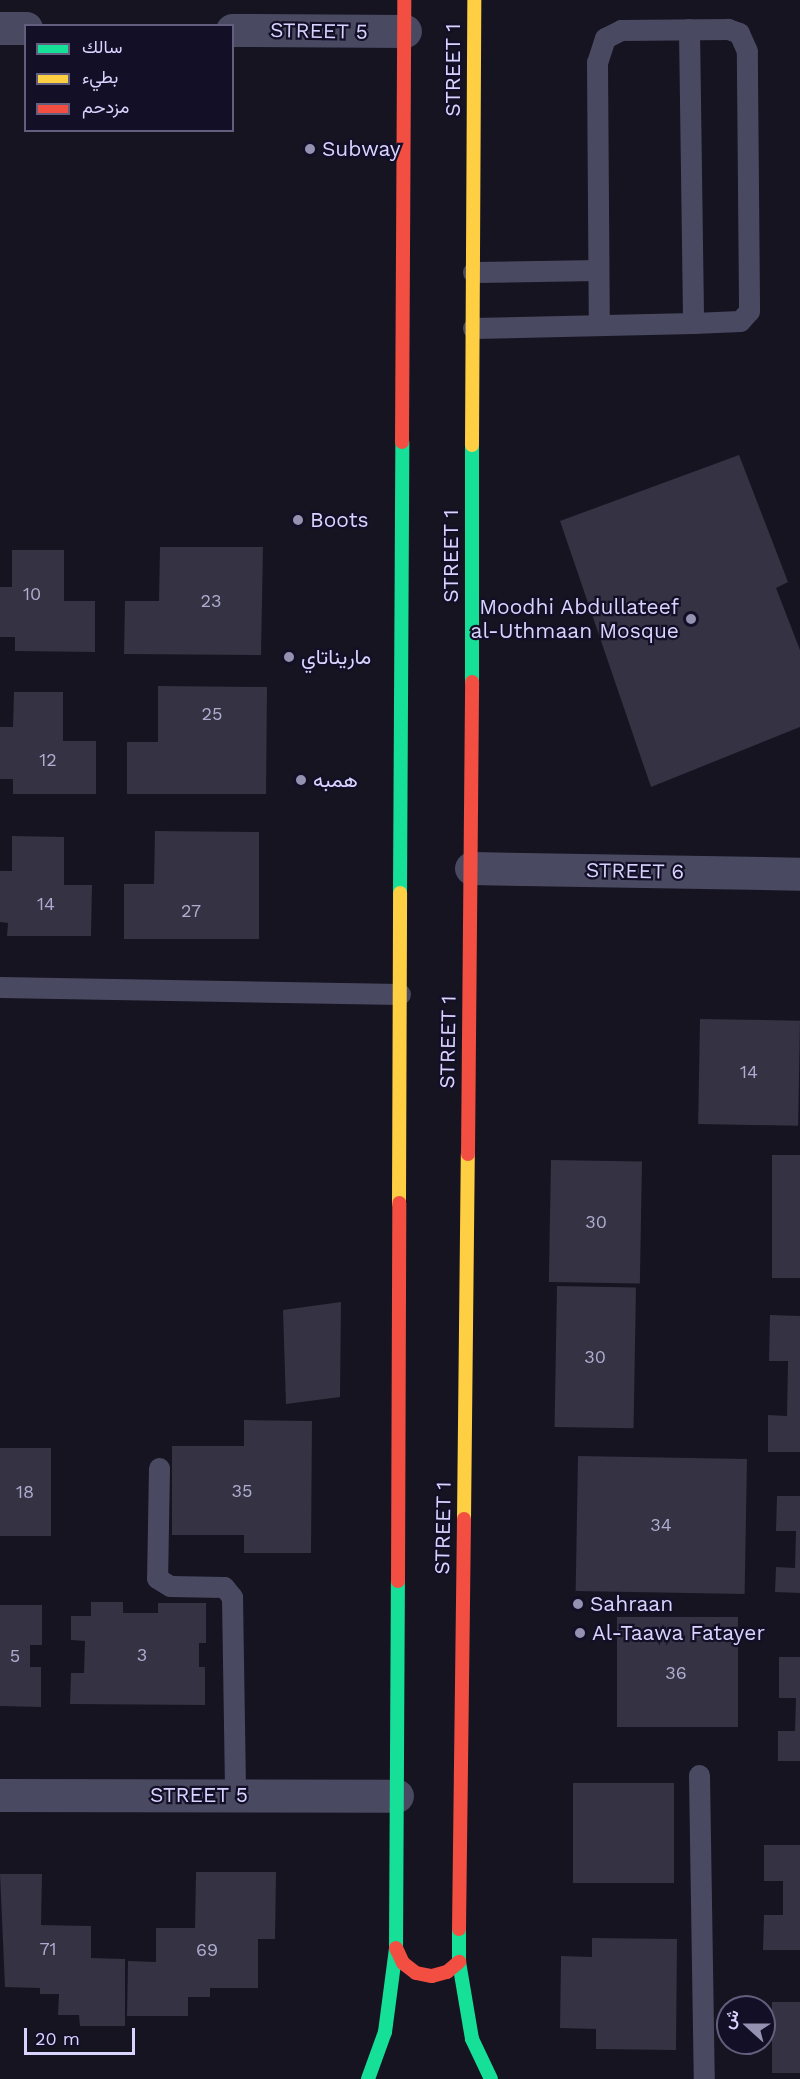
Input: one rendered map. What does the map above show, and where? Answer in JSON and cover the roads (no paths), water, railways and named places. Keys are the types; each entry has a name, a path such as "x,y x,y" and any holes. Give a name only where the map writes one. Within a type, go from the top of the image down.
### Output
{"street":[{"name":"STREET 1","path":"474,0 471,868 459,1962 472,2039 491,2079"},
{"name":"STREET 5","path":"234,30 405,16"},
{"path":"368,2079 386,2032 396,1948 405,16"},
{"path":"0,27 24,28"},
{"name":"STREET 6","path":"471,868 800,874"},
{"name":"STREET 5","path":"0,1795 397,1796"},
{"path":"396,1948 403,1963 416,1973 432,1976 447,1972 459,1962"}],"lane":[{"path":"473,328 693,323 740,321 749,311 747,51 744,39 728,28 621,30 605,38 600,50 599,325"},
{"path":"689,29 693,323"},
{"path":"473,272 598,270"},
{"path":"0,987 400,994"},
{"path":"159,1468 157,1578 171,1586 224,1587 232,1597 235,1796"},
{"path":"699,1775 704,2079"}],"place":[{"name":"Subway","path":"310,149"},
{"name":"Boots","path":"298,520"},
{"name":"Moodhi Abdullateef al-Uthmaan Mosque","path":"691,619"},
{"name":"ماريناتاي","path":"289,657"},
{"name":"همبه","path":"301,780"},
{"name":"Sahraan","path":"578,1604"},
{"name":"Al-Taawa Fatayer","path":"580,1633"}]}
